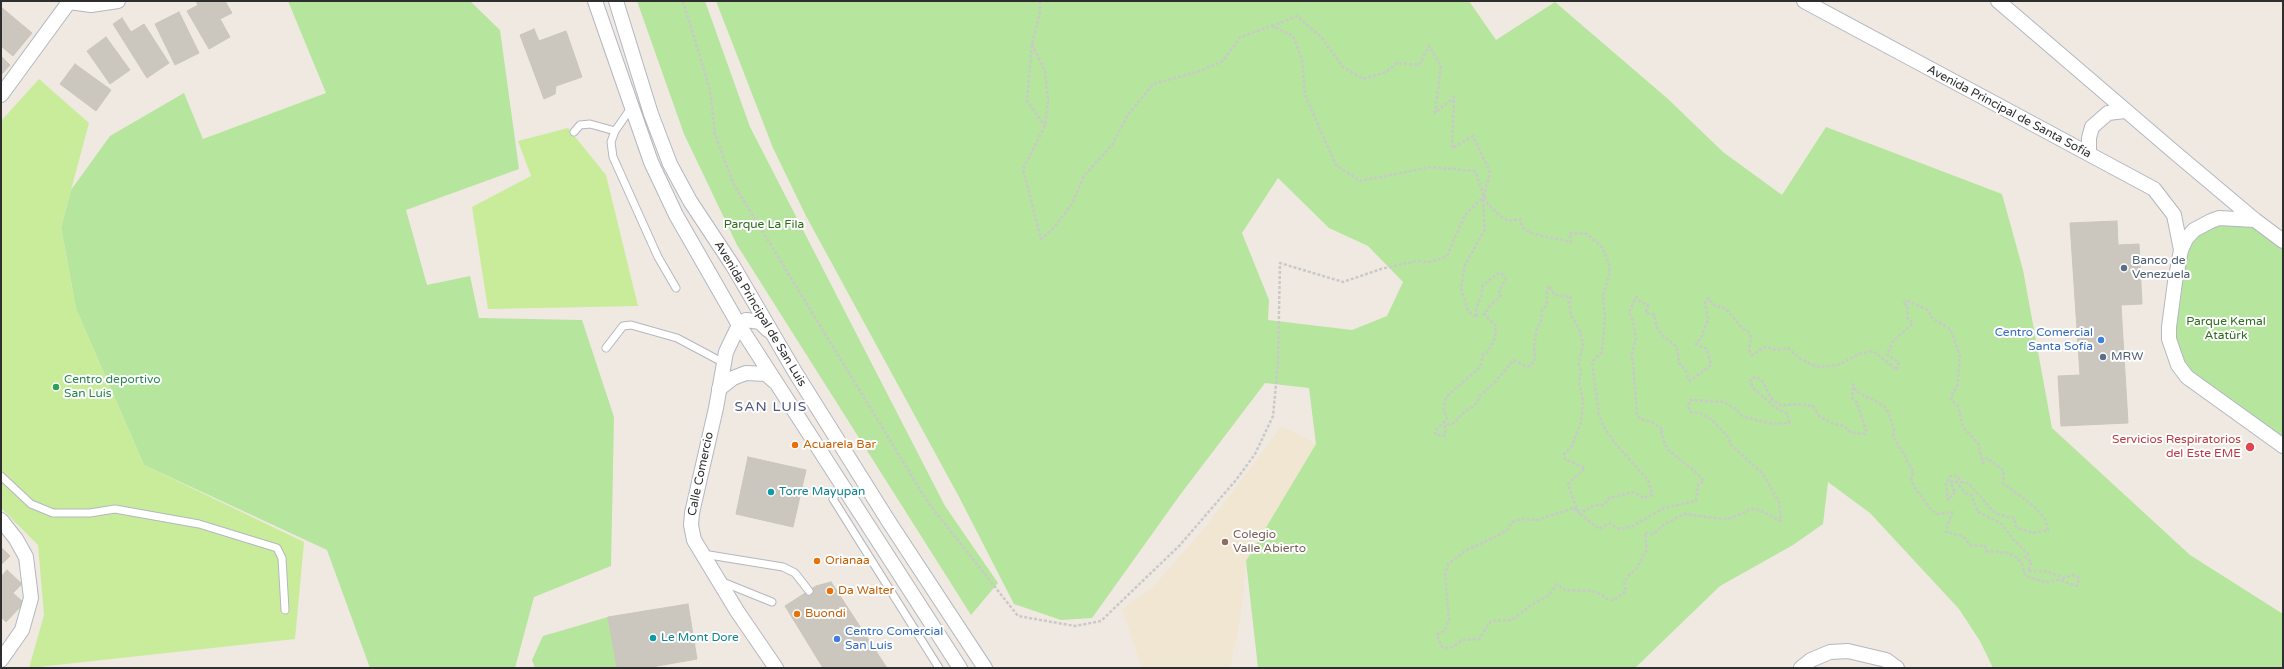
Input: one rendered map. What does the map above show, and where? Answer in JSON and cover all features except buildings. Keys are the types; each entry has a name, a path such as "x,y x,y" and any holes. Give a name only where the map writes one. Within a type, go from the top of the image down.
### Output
{"street":[{"path":"1,95 69,2 91,5 118,1"},
{"name":"Avenida Principal de San Luis","path":"595,1 651,162 676,215 739,325 960,668"},
{"name":"Avenida Principal de San Luis","path":"616,1 650,114 670,164 690,201 724,253 889,522 985,668"},
{"name":"Avenida Principal de Santa Sofía","path":"1804,1 2145,184 2161,196 2174,215 2182,250"},
{"path":"1998,1 2125,111 2255,220 2283,241"},
{"path":"2089,154 2089,138 2092,127 2099,119 2116,110 2125,111"},
{"name":"Avenida Principal de Santa Sofía","path":"2255,220 2219,218 2194,230 2186,239 2182,250 2169,327 2169,339 2178,365 2187,377 2283,446"},
{"path":"704,265 717,273 721,272 724,268 724,253"},
{"path":"739,325 746,320 753,320 760,322 773,334"},
{"name":"Calle Comercio","path":"739,325 726,352 692,513 691,525 694,540 702,554 776,668"},
{"path":"719,389 733,378 746,373 766,374 777,383"},
{"path":"1,520 16,539 26,557 31,598 22,630 1,660"},
{"path":"1800,668 1811,660 1830,652 1848,651 1886,660 1897,668"}],"lane":[{"path":"631,108 615,131 611,142 613,157 658,257 676,288"},
{"path":"574,132 580,125 590,124 615,131"},
{"path":"606,348 623,326 631,324 677,338 724,363"},
{"path":"1,476 31,504 53,513 90,513 115,509 199,524 277,548 282,558 285,610"},
{"path":"841,484 833,499 939,668"},
{"path":"702,554 783,567 795,573 809,591"},
{"path":"718,580 772,602"}],"path":[{"path":"683,1 710,90 715,134 733,183 929,504 1018,616 1075,626 1101,621 1180,545 1236,480 1254,454 1273,416 1278,363 1280,263 1343,282 1380,269 1416,261 1432,262 1447,256 1464,215 1484,196"},
{"path":"1040,1 1040,12 1032,44 1027,102 1045,126"},
{"path":"1032,44 1045,71 1048,101 1045,126 1023,169 1041,239 1052,231 1072,204 1084,176 1112,145 1127,116 1154,84 1197,72 1223,61 1240,37 1297,16 1321,37 1343,67 1363,79 1386,72 1397,63 1419,65 1429,46 1441,66 1436,88 1435,113 1454,97 1452,148 1473,136 1490,172 1484,196 1485,229 1465,265 1461,288 1470,314 1477,317 1476,308 1483,285 1497,274 1502,274 1506,279 1499,290 1502,295 1489,306 1484,314 1496,326 1495,338 1488,352 1483,354 1480,367 1446,396 1444,410 1447,419 1435,431 1436,435 1445,436 1445,426 1454,422 1464,412 1475,406 1480,396 1494,383 1514,360 1525,366 1531,366 1535,358 1534,348 1536,328 1542,321 1542,310 1547,305 1547,291 1549,286 1555,295 1571,297 1569,303 1571,315 1579,329 1583,344 1579,363 1581,373 1579,382 1583,400 1581,422 1572,446 1564,454 1565,459 1585,468 1568,484 1579,512 1599,529 1610,523 1619,529 1631,527 1664,508 1696,501 1698,484 1704,481 1667,449 1662,433 1663,430 1652,422 1640,419 1637,413 1632,352 1636,339 1634,324 1629,312 1636,297 1641,302 1648,305 1646,313 1656,316 1655,321 1662,335 1677,347 1679,363 1685,369 1690,381 1711,365 1707,349 1696,344 1702,336 1708,319 1706,303 1708,298 1712,304 1726,309 1743,329 1748,330 1751,337 1749,350 1752,355 1764,347 1777,350 1788,348 1799,358 1818,367 1838,365 1863,352 1873,351 1897,370 1899,362 1887,355 1894,341 1913,323 1908,319 1907,305 1903,304 1906,300 1928,310 1932,317 1951,330 1960,356 1957,387 1952,394 1951,400 1958,406 1963,427 1978,443 1983,463 1987,458 2004,471 2003,483 2035,508 2045,520 2048,530 2033,533 2016,527 2014,518 1992,510 1968,483 1962,482 1958,476 1950,476 1946,484 1948,500 1956,491 1953,489 1951,482 1956,481 1965,493 1971,496 1978,512 2001,523 2013,539 2028,554 2026,557 2032,562 2028,571 2047,571 2064,578 2073,575 2079,578 2077,586 2060,580 2046,582 2031,578 2024,575 2022,564 2018,558 2008,553 1986,552 1985,546 1970,545 1963,536 1946,532 1952,512 1938,514 1931,510 1915,488 1911,479 1913,471 1893,436 1894,429 1888,412 1884,406 1856,391 1853,384 1851,390 1852,398 1857,403 1866,430 1865,434 1850,432 1844,426 1834,424 1819,416 1813,406 1794,404 1782,406 1772,399 1763,382 1757,377 1752,378 1750,381 1754,389 1776,408 1788,414 1789,423 1773,424 1742,416 1736,409 1724,402 1690,400 1688,407 1691,412 1700,414 1712,420 1728,437 1730,444 1763,474 1779,502 1781,521 1757,510 1750,509 1732,518 1723,519 1684,514 1663,525 1654,534 1646,533 1647,549 1636,569 1627,577 1624,584 1626,591 1614,600 1607,599 1601,594 1565,590 1557,584 1548,596 1532,604 1512,620 1491,621 1479,639 1462,640 1453,647 1445,648 1441,646 1437,634 1445,631 1450,612 1445,582 1448,564 1465,551 1507,530 1512,522 1522,519 1537,520 1574,508 1579,512"},
{"path":"1272,26 1293,36 1302,59 1305,95 1336,165 1360,181 1431,167 1475,171 1488,204 1500,216 1509,221 1520,219 1522,227 1530,233 1572,242 1570,233 1587,234 1602,246 1609,263 1610,272 1603,295 1605,316 1602,352 1592,362 1599,415 1604,427 1614,442 1648,480 1652,495 1644,498 1634,492 1623,494 1609,498 1604,505 1595,505 1579,512"}],"shaded area":[{"name":"Colegio Valle Abierto","path":"1282,426 1316,444 1246,561 1241,614 1230,668 1142,668 1122,609 1153,587 1208,524"}],"green space":[{"path":"288,1 470,1 500,30 519,169 406,210 427,285 470,276 479,318 582,320 614,417 611,566 534,597 515,668 370,668 327,550 144,465 76,309 61,227 71,190 110,136 184,93 203,139 326,93"},
{"name":"Parque La Fila","path":"637,1 705,1 750,127 945,506 998,583 971,615 737,245 684,134"},
{"path":"716,1 1469,1 1496,40 1555,2 1668,99 1723,152 1782,195 1826,127 2002,194 2023,270 2052,428 2190,555 2283,614 2283,668 1993,668 1980,641 1959,609 1870,513 1828,482 1823,524 1793,545 1720,586 1635,668 1258,668 1246,561 1316,444 1309,388 1265,383 1180,495 1092,618 1061,620 1014,604 958,495 806,216 773,148","holes":["1278,178 1329,228 1368,246 1403,282 1387,316 1352,330 1268,320 1269,300 1242,233"]},
{"name":"Centro deportivo San Luis","path":"39,79 89,123 61,227 76,309 144,465 304,542 295,639 29,668 44,615 38,545 1,508 1,121"},
{"path":"568,128 606,175 638,306 488,309 472,207 531,176 518,141"},
{"name":"Parque Kemal Atatürk","path":"2242,218 2283,241 2283,446 2187,377 2172,350 2175,282 2194,230"},
{"path":"608,617 617,668 535,668 532,660 543,636"}],"place":[{"name":"Banco de Venezuela","path":"2124,268"},
{"name":"Centro Comercial Santa Sofía","path":"2101,340"},
{"name":"MRW","path":"2103,357"},
{"name":"Centro deportivo San Luis","path":"56,387"},
{"name":"Acuarela Bar","path":"795,445"},
{"name":"Servicios Respiratorios del Este EME","path":"2250,447"},
{"name":"Torre Mayupan","path":"771,492"},
{"name":"Colegio Valle Abierto","path":"1225,542"},
{"name":"Orianaa","path":"817,561"},
{"name":"Da Walter","path":"830,591"},
{"name":"Buondi","path":"797,614"},
{"name":"Le Mont Dore","path":"653,638"},
{"name":"Centro Comercial San Luis","path":"837,639"}],"district":[{"name":"SAN LUIS","path":"771,407"}]}
